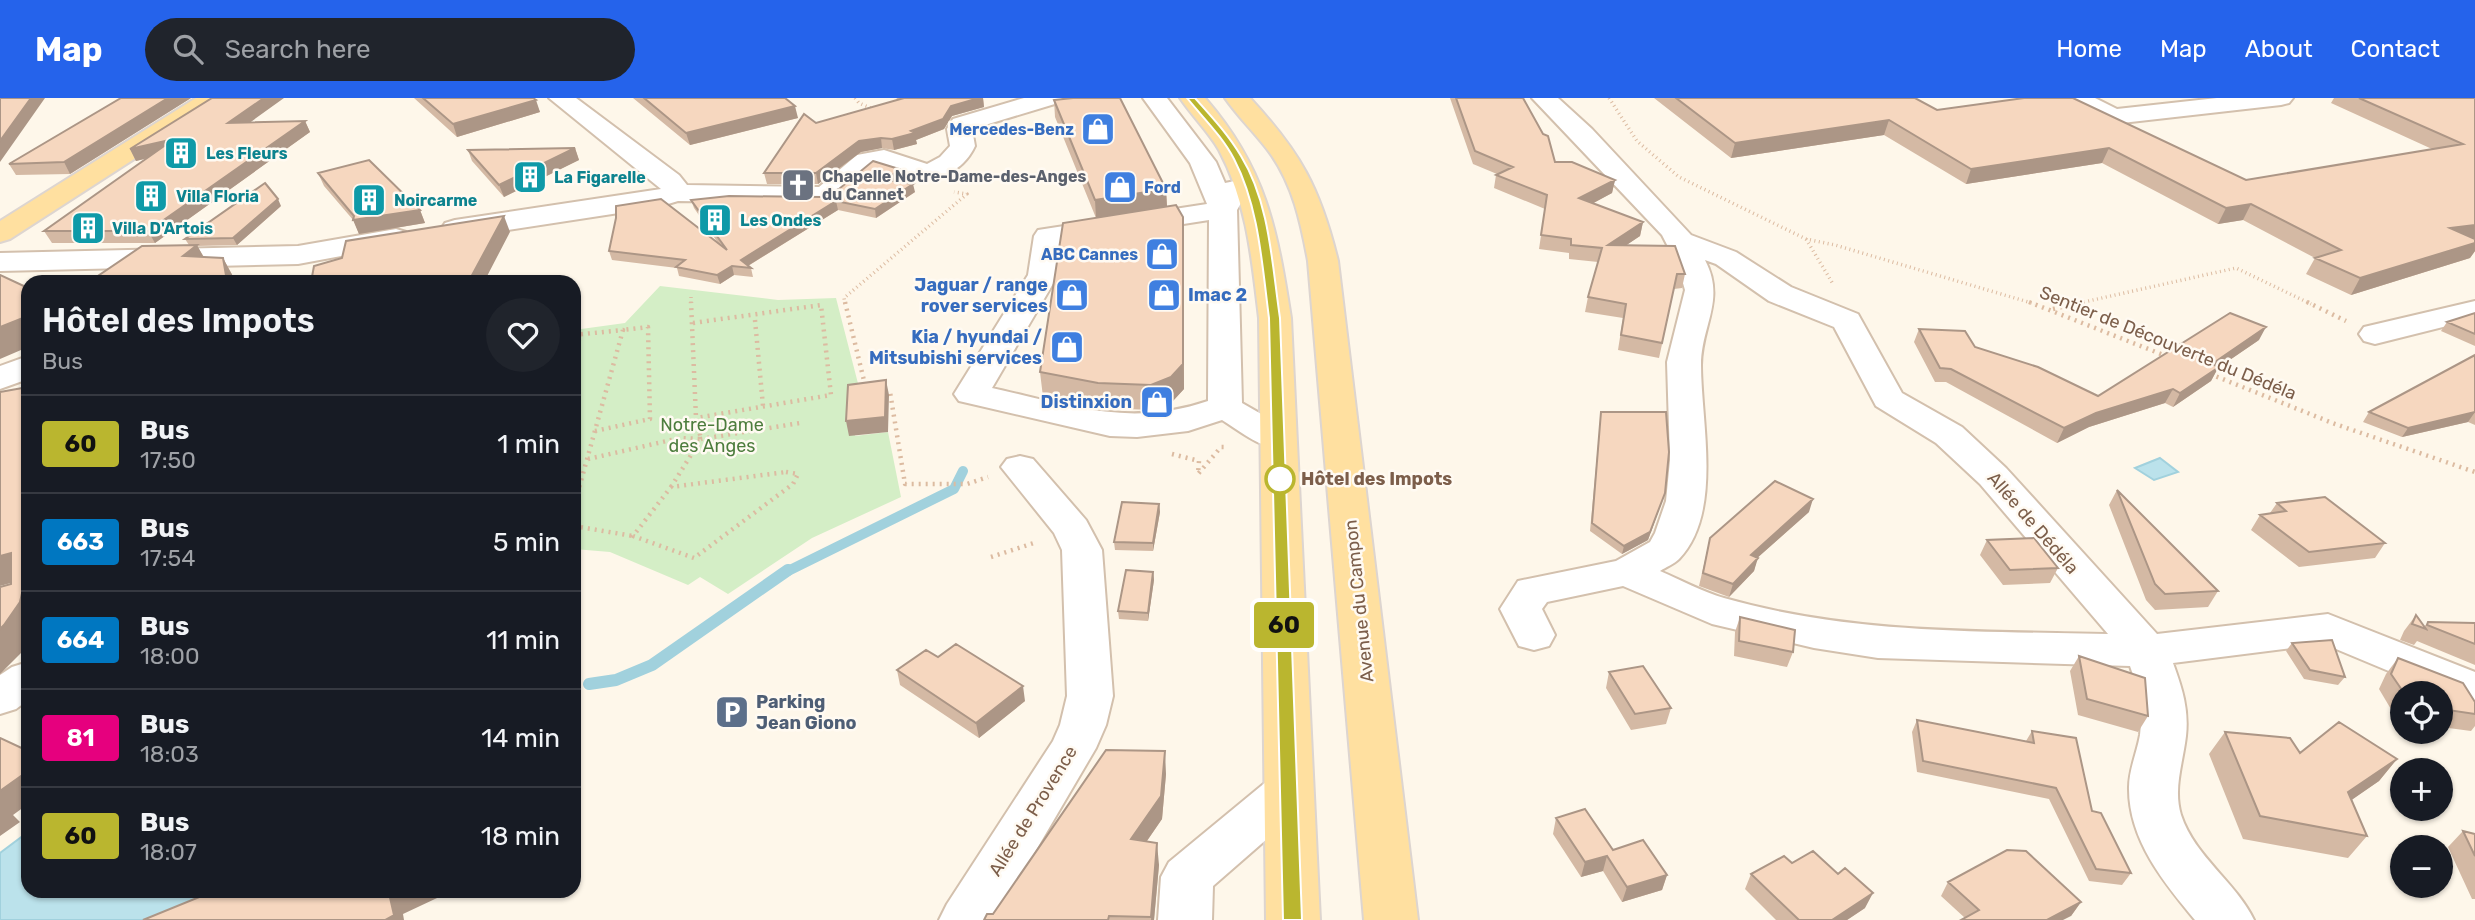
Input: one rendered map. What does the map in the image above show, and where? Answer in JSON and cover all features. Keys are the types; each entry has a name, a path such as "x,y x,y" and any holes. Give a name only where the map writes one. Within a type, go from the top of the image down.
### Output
{"main road":[{"path":"0,233 214,98"},
{"path":"1192,98 1226,139 1244,171 1262,229 1275,318 1293,920"},
{"name":"Avenue du Campon","path":"1237,98 1271,136 1300,182 1311,212 1323,261 1391,920"}],"street":[{"path":"561,98 670,181 675,187 674,193"},
{"path":"1155,98 1203,162 1223,210 1225,407"},
{"path":"1534,635 1521,609 1533,591 1627,572 1664,551 1675,533 1685,500 1689,430 1684,362 1700,290 1681,240 1583,134 1544,98"},
{"path":"2077,98 2113,117 2281,98"},
{"path":"268,275 569,211 658,199 674,193 823,195 831,191 856,167 880,159 899,161 922,172 932,171 947,163 962,148 963,139 958,129 962,124 1036,100 1076,99"},
{"path":"569,211 622,185 645,162"},
{"path":"1223,210 1244,171"},
{"path":"1223,210 1048,236 1043,275 971,394 1110,425 1137,426 1188,420 1225,407"},
{"name":"Allée de Dédéla","path":"1681,240 1727,258 1780,294 1847,321 1888,399 1950,435 1993,476 2147,651 2163,696 2163,734 2153,786 2156,813 2166,840 2183,867 2227,920"},
{"path":"0,261 295,269"},
{"path":"2375,334 2475,310"},
{"path":"0,379 21,369"},
{"path":"1225,407 1278,439"},
{"name":"Allée de Provence","path":"966,920 1073,748 1083,725 1090,696 1082,550 1072,529 1020,467"},
{"path":"1627,572 1712,610 1814,633 1878,643 2147,651 2328,629 2475,690"},
{"path":"0,696 21,682"},
{"path":"1185,920 1187,877 1289,791"}],"path":[{"path":"855,98 859,103 880,111"},
{"name":"Sentier de Découverte du Dédéla","path":"1609,98 1637,141 1679,177 1806,239 1835,245 2052,309 2169,357"},
{"path":"922,172 929,188 967,194 844,298 866,389 890,392 905,484 967,484"},
{"path":"2052,309 2236,268 2375,334"},
{"path":"633,536 671,487 701,439 696,418 691,297"},
{"path":"693,323 821,305 831,394 696,418"},
{"path":"755,320 763,406"},
{"path":"581,334 648,327 650,419 595,431"},
{"path":"581,484 623,330"},
{"name":"Sentier de Découverte du Dédéla","path":"2206,372 2335,424 2475,472"},
{"path":"589,459 680,438 701,439 800,423"},
{"path":"581,529 633,536 694,558 793,484 798,474 786,472 671,487"},
{"path":"991,557 1072,529"}],"green space":[{"name":"Notre-Dame des Anges","path":"660,286 778,300 836,298 862,399 855,436 888,432 901,497 812,538 728,594 700,577 688,585 610,552 581,550 581,329 625,323"}],"water":[{"path":"2160,458 2178,472 2154,480 2135,468"},
{"path":"21,837 21,898 223,898 175,920 0,920 0,853"}],"building":[{"path":"0,98 31,98 0,141"},
{"path":"121,98 168,98 64,162 9,164"},
{"path":"212,98 264,98 228,123 305,121 148,231 44,231 174,139 130,149"},
{"path":"423,98 533,98 536,100 453,124"},
{"path":"644,98 785,98 795,106 686,133"},
{"path":"904,98 979,98 951,106 943,119 911,131 915,133 892,139 859,141 816,173 764,173 804,114 816,123"},
{"path":"1120,98 1166,189 1095,200 1054,100"},
{"path":"1456,98 1523,98 1543,134 1548,136 1555,162 1572,162 1615,180 1579,198 1643,222 1608,245 1675,246 1685,274 1677,274 1662,343 1621,335 1626,304 1588,297 1602,248 1571,245 1571,239 1541,235 1547,195 1496,175 1513,167 1475,151"},
{"path":"1676,98 1915,98 1937,110 2024,98 2073,98 2246,180 2463,144 2359,98 2475,98 2475,225 2450,228 2475,239 2475,243 2360,278 2315,258 2341,250 2251,204 2226,208 2109,148 1971,169 1889,120 1735,143"},
{"path":"575,148 499,185 468,150"},
{"name":"Noircarme","path":"369,160 420,210 353,220 354,216 318,173"},
{"path":"873,161 899,169 887,180 913,184 875,209 836,201 741,260 751,268 732,266 717,275 676,267 685,260 609,251 616,206 661,199 727,250 691,200 729,196 822,197 839,189"},
{"path":"265,183 278,199 233,238 185,239"},
{"path":"1176,205 1183,217 1183,364 1171,377 1151,385 1098,383 1040,372 1063,223"},
{"path":"504,216 472,275 312,275 314,266 342,258 346,241"},
{"path":"197,245 183,256 223,258 226,275 99,275 142,246"},
{"path":"0,275 21,285 21,319 0,327"},
{"path":"2230,313 2266,327 2212,364 2219,367 2180,393 2173,389 2096,413 2064,428 1951,369 1940,368 1919,329 1965,331 1975,347 2038,367 2098,396"},
{"path":"2475,313 2475,334 2447,322"},
{"path":"2475,355 2475,412 2408,428 2369,412"},
{"path":"886,380 885,417 846,421 848,385"},
{"path":"21,388 21,598 0,629 0,587 11,584 11,553 0,556 0,392"},
{"path":"1601,412 1666,412 1669,452 1665,493 1650,532 1624,546 1592,523"},
{"path":"1775,481 1813,499 1751,555 1758,558 1733,584 1703,573 1710,538"},
{"path":"2117,490 2218,591 2165,594 2155,584"},
{"path":"2325,497 2385,543 2309,552 2260,515 2286,511 2277,503"},
{"path":"1122,502 1159,504 1153,543 1114,542"},
{"path":"2034,538 2058,568 2010,570 1987,540"},
{"path":"1126,570 1153,572 1148,613 1118,611"},
{"path":"2416,615 2426,629 2412,624"},
{"path":"1740,617 1795,630 1793,652 1739,641"},
{"path":"2428,622 2475,623 2475,644 2427,625"},
{"path":"2332,640 2345,677 2310,670 2292,643"},
{"path":"956,644 1023,686 976,723 897,670 926,650 938,657"},
{"path":"2079,656 2145,678 2148,716 2087,699"},
{"path":"2398,658 2463,683 2475,702 2475,714 2453,711 2453,681 2396,681 2391,674"},
{"path":"1643,666 1671,708 1635,714 1609,672"},
{"path":"1917,720 2034,743 2032,731 2076,738 2092,811 2101,813 2131,873 2096,869 2056,788 1923,761"},
{"path":"2339,722 2395,758 2390,758 2390,764 2348,792 2367,836 2260,816 2225,732 2290,738 2300,753"},
{"path":"0,738 21,748 21,776 0,791"},
{"path":"1106,750 1165,751 1161,796 1131,839 1157,843 1151,917 1109,916 1108,920 984,920 987,914 993,914"},
{"path":"1585,809 1613,850 1643,840 1667,875 1627,887 1607,856 1585,862 1556,818"},
{"path":"2463,831 2475,834 2475,856"},
{"path":"2007,850 2026,851 2081,902 2047,920 1961,920 1979,910 1948,882"},
{"path":"1813,851 1838,874 1845,868 1873,893 1832,920 1799,920 1751,874 1784,856 1792,863"},
{"path":"197,898 390,898 394,915 385,920 143,920"}],"waterway":[{"path":"786,572 954,489 963,471"},
{"path":"589,684 616,680 652,665 788,570"}],"bus line":[{"name":"60","path":"1192,98 1226,139 1248,182 1262,229 1275,318 1293,920"}],"place":[{"name":"Mercedes-Benz","path":"1098,129"},
{"name":"Les Fleurs","path":"181,153"},
{"name":"La Figarelle","path":"530,177"},
{"name":"Chapelle Notre-Dame-des-Anges du Cannet","path":"798,185"},
{"name":"Ford","path":"1120,187"},
{"name":"Villa Floria","path":"151,196"},
{"name":"Noircarme","path":"369,200"},
{"name":"Les Ondes","path":"715,220"},
{"name":"Villa D'Artois","path":"88,228"},
{"name":"ABC Cannes","path":"1162,254"},
{"name":"Jaguar / range rover services","path":"1072,295"},
{"name":"Imac 2","path":"1164,295"},
{"name":"Kia / hyundai / Mitsubishi services","path":"1067,347"},
{"name":"Distinxion","path":"1157,402"},
{"name":"Hôtel des Impots","path":"1280,479"},
{"name":"Parking Jean Giono","path":"732,712"}]}
